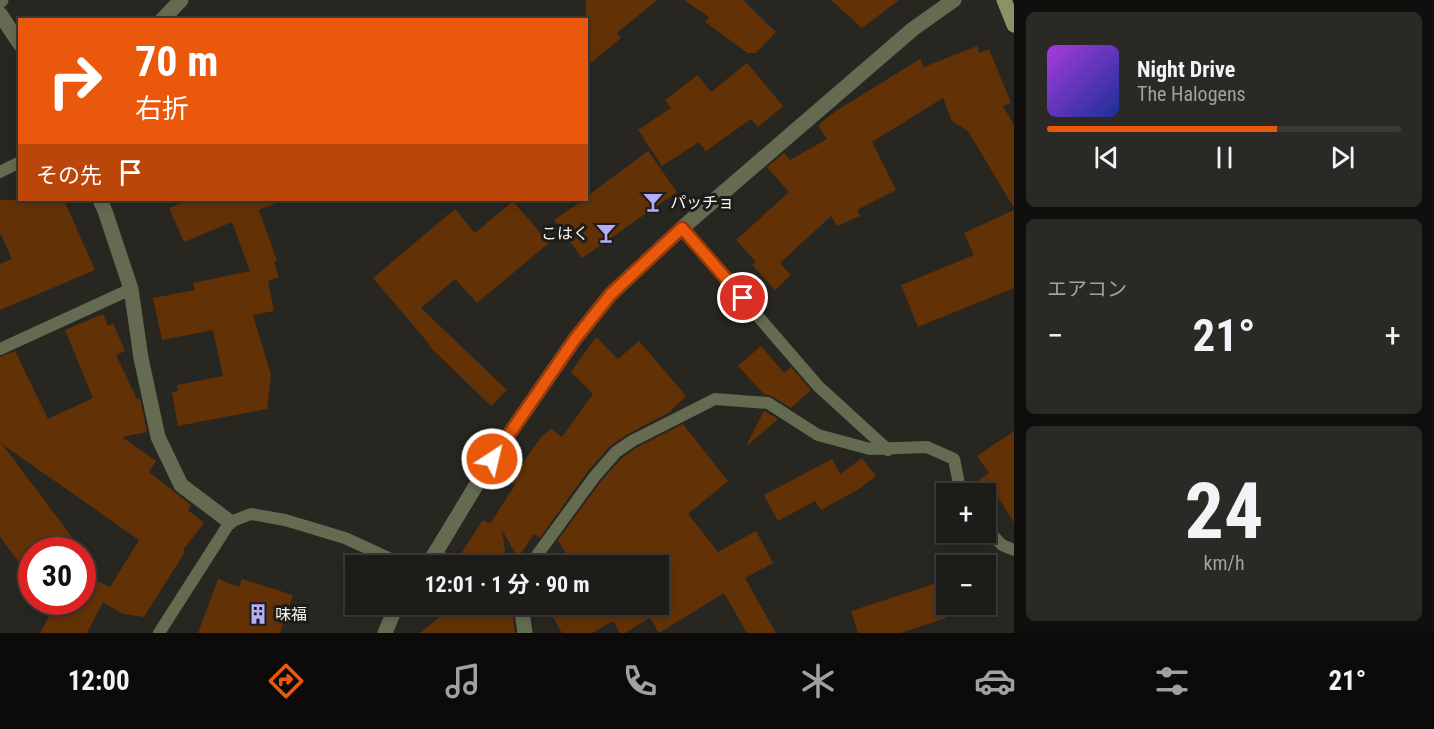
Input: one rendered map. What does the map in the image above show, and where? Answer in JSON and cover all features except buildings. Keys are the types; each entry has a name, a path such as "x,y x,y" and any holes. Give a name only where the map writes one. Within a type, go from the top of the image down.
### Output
{"main road":[{"path":"1004,0 1014,25"}],"street":[{"path":"164,18 181,0"},
{"path":"432,555 492,459 575,339 611,294 682,228 913,29 954,0"},
{"path":"0,14 18,41"},
{"path":"100,201 131,289 141,358 158,437 182,484 230,522"},
{"path":"385,633 392,615"},
{"path":"523,615 525,633"}],"lane":[{"path":"0,172 18,163"},
{"path":"682,228 818,386 888,450"},
{"path":"0,349 131,289"},
{"path":"537,555 595,476 616,452 632,441 716,399 768,403 818,435 855,443 870,449 927,447 954,459 959,483"},
{"path":"159,633 230,522 251,514 285,520 345,538 382,555"},
{"path":"996,538 1014,550"}],"place":[{"name":"パッチョ","path":"653,202"},
{"name":"こはく","path":"606,233"},
{"name":"味福","path":"258,614"}],"route":[{"path":"492,459 575,339 611,294 682,228 743,298"}]}
